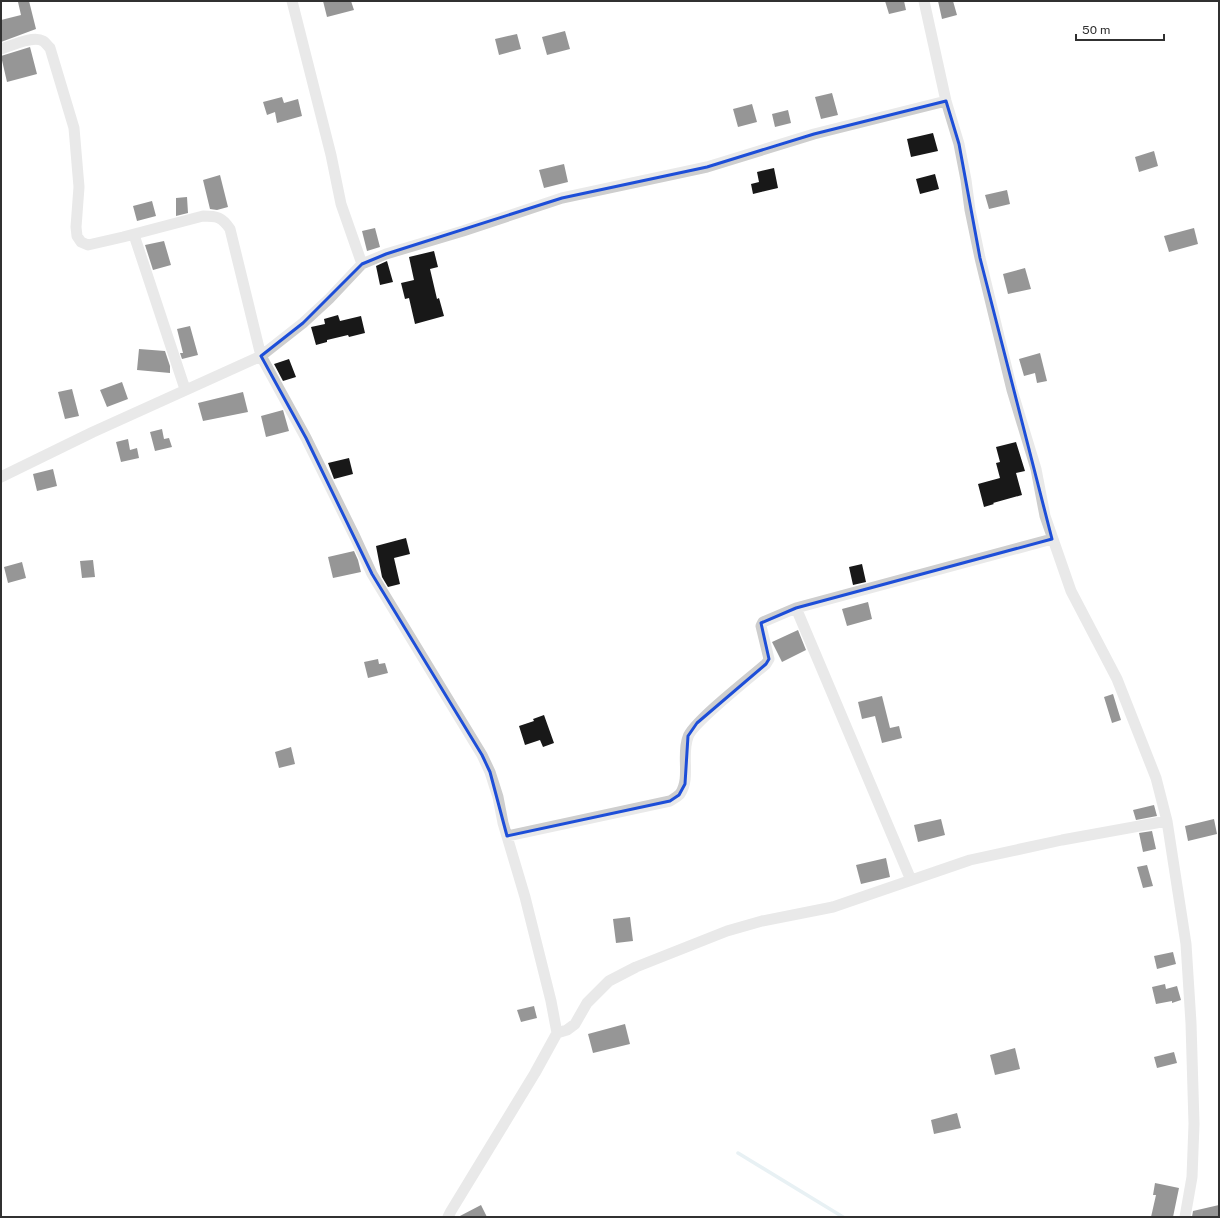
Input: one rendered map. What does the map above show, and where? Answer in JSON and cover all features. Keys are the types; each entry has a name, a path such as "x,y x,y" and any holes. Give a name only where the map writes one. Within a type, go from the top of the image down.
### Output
{"street":[{"path":"292,1 331,155 341,204 362,264"},
{"path":"924,1 946,101 959,144 980,258 1012,390 1036,470 1044,516 1071,591 1117,678 1156,778 1167,821 1186,944 1191,1023 1194,1124 1192,1177 1185,1217"},
{"path":"1,49 37,39 44,41 50,48 74,128 79,187 76,227 77,236 81,242 88,245 134,235 203,216 214,216 224,220 230,229 261,356 306,438 372,574 482,755 490,772 546,978 557,1033 535,1073 448,1217"},
{"path":"1,477 93,432 261,356 303,323 362,264 386,254 463,231 562,198 707,167 821,132 946,101"},
{"path":"134,235 186,389"},
{"path":"507,836 664,803 679,795 684,784 685,756 688,736 697,723 766,664 769,659 761,626 763,622 796,608 1052,539"},
{"path":"796,608 911,880"},
{"path":"557,1033 567,1030 575,1024 587,1003 609,981 636,967 727,931 762,921 833,907 970,860 1062,840 1167,821"}],"highlighted area":[{"path":"946,101 959,144 980,258 1052,539 796,608 761,623 769,659 766,664 697,723 688,736 685,784 679,795 670,801 507,836 490,772 482,755 372,574 306,438 261,356 303,323 362,264 386,254 562,198 707,167 814,134"}],"building":[{"path":"29,1 36,29 1,42 1,20 21,15 18,2"},
{"path":"323,1 351,1 354,10 327,17"},
{"path":"885,1 904,1 906,10 889,14"},
{"path":"938,1 953,1 957,15 942,19"},
{"path":"565,31 570,49 547,55 542,37"},
{"path":"517,34 521,49 499,55 495,39"},
{"path":"30,47 37,74 7,82 1,56"},
{"path":"832,93 838,115 821,119 815,97"},
{"path":"282,97 284,103 298,99 302,116 277,123 275,112 267,115 263,102"},
{"path":"752,104 757,122 738,127 733,109"},
{"path":"788,110 791,123 775,127 772,114"},
{"path":"933,133 938,151 911,157 907,139"},
{"path":"1154,151 1158,166 1139,172 1135,157"},
{"path":"564,164 568,182 544,188 539,170"},
{"path":"774,168 778,188 753,194 751,184 759,182 757,172"},
{"path":"935,174 939,189 920,194 916,179"},
{"path":"220,175 228,207 217,210 210,209 203,180"},
{"path":"1007,190 1010,204 989,209 985,195"},
{"path":"187,197 188,213 176,216 176,198"},
{"path":"152,201 156,216 137,221 133,206"},
{"path":"375,228 380,247 367,251 362,231"},
{"path":"1194,228 1198,244 1169,252 1164,236"},
{"path":"164,241 171,265 153,270 145,245"},
{"path":"434,251 438,267 430,269 437,299 439,298 444,316 415,324 409,298 405,299 401,283 414,280 409,257"},
{"path":"387,261 393,282 380,285 376,266"},
{"path":"1025,268 1031,289 1008,294 1003,274"},
{"path":"338,315 340,321 361,316 365,333 327,340 327,342 316,345 311,327 325,324 324,319"},
{"path":"190,326 198,355 182,359 180,353 183,353 177,329"},
{"path":"139,349 165,351 170,366 170,373 137,370"},
{"path":"1040,353 1047,381 1037,383 1035,373 1024,376 1019,359"},
{"path":"289,359 296,377 283,381 274,364"},
{"path":"122,382 128,399 107,407 100,390"},
{"path":"72,389 79,416 65,419 58,392"},
{"path":"243,392 248,412 203,421 198,403"},
{"path":"283,410 289,431 266,437 261,416"},
{"path":"162,429 164,439 169,438 172,447 155,451 150,432"},
{"path":"128,439 130,450 137,448 139,458 121,462 116,442"},
{"path":"1016,442 1025,471 1016,473 1022,495 984,507 978,484 1000,478 996,463 1000,462 996,447"},
{"path":"349,458 353,474 334,479 328,463"},
{"path":"53,469 57,486 37,491 33,474"},
{"path":"406,538 410,554 394,558 400,584 388,587 382,577 376,546"},
{"path":"354,551 361,572 333,578 328,557"},
{"path":"93,560 95,577 82,578 80,561"},
{"path":"22,562 26,578 8,583 4,567"},
{"path":"862,564 866,582 853,585 849,567"},
{"path":"868,602 872,619 847,626 842,609"},
{"path":"798,630 806,650 782,662 772,642"},
{"path":"378,659 379,664 385,663 388,673 368,678 364,662"},
{"path":"1113,694 1121,720 1112,723 1104,697"},
{"path":"882,696 890,728 899,726 902,738 882,743 875,716 862,719 858,702"},
{"path":"544,715 554,743 543,747 540,740 525,745 519,726 534,721 533,719"},
{"path":"291,747 295,764 279,768 275,752"},
{"path":"1154,805 1157,816 1136,820 1133,810"},
{"path":"941,819 945,835 918,842 914,825"},
{"path":"1214,819 1217,834 1188,841 1185,826"},
{"path":"1152,831 1156,849 1143,852 1139,833"},
{"path":"886,858 890,877 861,884 856,865"},
{"path":"1147,865 1153,886 1143,888 1137,867"},
{"path":"630,917 633,941 616,943 613,919"},
{"path":"1173,952 1176,964 1157,969 1154,956"},
{"path":"1165,984 1166,989 1177,986 1181,1000 1172,1003 1172,1001 1156,1004 1152,987"},
{"path":"534,1006 537,1018 521,1022 517,1010"},
{"path":"625,1024 630,1044 593,1053 588,1034"},
{"path":"1015,1048 1020,1069 995,1075 990,1055"},
{"path":"1174,1052 1177,1063 1157,1068 1154,1057"},
{"path":"957,1113 961,1128 934,1134 931,1120"},
{"path":"1155,1183 1179,1188 1173,1217 1151,1217 1156,1195 1153,1195"},
{"path":"481,1205 487,1217 458,1217"},
{"path":"1219,1205 1219,1217 1192,1217 1193,1211"}],"waterway":[{"path":"738,1153 843,1217"}]}
